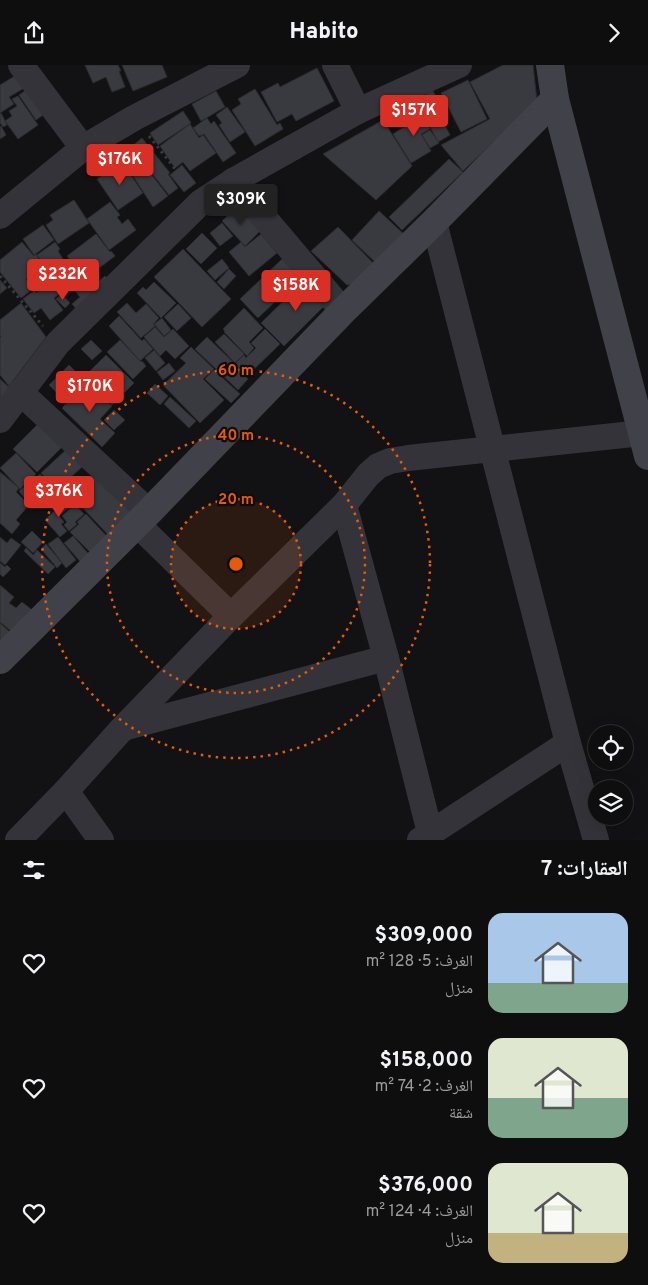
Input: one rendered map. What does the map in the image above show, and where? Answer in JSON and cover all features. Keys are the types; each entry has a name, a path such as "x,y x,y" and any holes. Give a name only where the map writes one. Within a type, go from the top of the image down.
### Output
{"street":[{"path":"22,65 83,148"},
{"path":"0,215 83,148 134,118 236,65"},
{"path":"335,65 358,111"},
{"path":"0,420 58,343 201,202 233,181 358,111 459,65"},
{"path":"18,840 231,615 344,505 368,475 378,466 390,461 408,458 493,448 645,445 555,99 550,65"},
{"path":"0,659 143,518 343,311 555,99"},
{"path":"233,181 343,311"},
{"path":"434,222 568,743 596,840"},
{"path":"20,392 143,518 231,615"},
{"path":"344,505 386,658 425,837 568,743"},
{"path":"122,729 386,658"},
{"path":"66,791 101,840"}],"path":[{"path":"134,118 201,202"},
{"path":"0,277 58,343"}],"building":[{"path":"85,65 118,65 125,87 112,92 106,77 93,83"},
{"path":"122,65 162,65 167,77 133,91"},
{"path":"503,65 533,65 537,101 463,171 441,145 490,119 470,82"},
{"path":"317,68 334,101 296,121 292,114 277,122 261,92 278,83 280,87"},
{"path":"18,74 26,87 9,97 14,104 0,113 0,85"},
{"path":"468,80 487,119 461,132 441,93"},
{"path":"29,88 46,113 36,120 19,95"},
{"path":"255,89 277,125 280,123 283,129 255,146 232,110 241,104 238,99"},
{"path":"216,91 225,107 201,121 192,104"},
{"path":"433,91 444,111 437,115 426,94"},
{"path":"18,96 38,125 18,139 5,121 12,116 9,111 17,106 12,99"},
{"path":"227,107 245,132 230,142 219,125 222,123 216,115"},
{"path":"183,111 191,123 158,145 150,133"},
{"path":"424,112 427,117 431,115 433,119 427,123 430,129 421,134 431,151 411,163 393,134 404,127 403,124"},
{"path":"1,113 7,125 3,127 0,123"},
{"path":"440,116 450,135 438,142 428,123"},
{"path":"207,118 211,124 214,121 236,153 223,162 204,134 199,136 193,128"},
{"path":"383,120 412,166 376,200 323,154"},
{"path":"190,124 199,138 203,135 216,153 190,171 183,162 175,168 160,146"},
{"path":"0,127 6,135 0,139"},
{"path":"430,130 439,143 430,148 422,135"},
{"path":"142,138 170,173 168,174 178,188 169,195 131,147"},
{"path":"130,147 168,196 153,207 119,154"},
{"path":"449,159 463,172 402,230 389,217"},
{"path":"122,162 143,193 118,210 97,179"},
{"path":"182,165 196,183 184,192 170,175"},
{"path":"74,200 89,223 58,244 46,225 53,220 50,215"},
{"path":"110,202 120,215 117,217 122,224 128,219 136,230 109,250 87,219"},
{"path":"238,206 260,231 245,246 222,221"},
{"path":"379,211 408,238 377,264 352,240"},
{"path":"222,223 233,236 220,246 210,233"},
{"path":"43,225 54,240 34,255 23,239"},
{"path":"338,227 378,268 362,283 347,285 311,251"},
{"path":"202,233 217,248 201,264 186,249"},
{"path":"96,234 115,256 94,272 97,276 88,283 67,256"},
{"path":"261,234 277,253 249,276 229,252 241,242 245,247"},
{"path":"22,242 34,256 36,254 39,258 29,266 34,272 26,279 34,288 21,298 0,272 0,260"},
{"path":"55,242 60,249 58,251 63,259 48,270 37,255"},
{"path":"183,249 231,299 202,327 154,277"},
{"path":"222,259 229,268 215,280 207,271"},
{"path":"282,259 300,278 258,318 240,299"},
{"path":"65,260 71,269 73,267 79,274 67,283 71,288 54,298 63,310 50,320 41,308 34,313 23,299 35,290 36,293 56,278 51,271"},
{"path":"229,269 236,276 224,289 217,282"},
{"path":"48,272 53,279 38,291 33,285"},
{"path":"105,276 110,281 97,293 92,287"},
{"path":"308,277 330,300 284,346 261,323"},
{"path":"0,280 7,288 0,294"},
{"path":"86,281 98,295 79,312 72,304 80,297 75,291"},
{"path":"154,282 176,303 161,318 137,293 143,287 146,290"},
{"path":"62,294 70,303 65,308 56,299"},
{"path":"21,303 46,337 9,386 0,375 0,320"},
{"path":"127,303 136,313 146,304 159,318 153,324 155,326 141,338 117,312"},
{"path":"178,304 191,318 177,331 164,317"},
{"path":"244,308 263,328 249,342 254,348 247,356 223,329"},
{"path":"119,316 142,341 144,339 153,349 140,361 109,326"},
{"path":"162,318 171,330 164,336 154,324"},
{"path":"155,327 164,337 173,329 189,346 175,359 166,350 160,356 144,337"},
{"path":"265,329 280,344 246,377 234,365 244,355 246,358 256,348 251,343"},
{"path":"224,334 244,354 235,363 215,342"},
{"path":"207,337 248,379 238,390 195,349"},
{"path":"91,340 102,351 92,360 81,349"},
{"path":"120,340 146,366 133,379 107,352"},
{"path":"191,347 214,369 203,379 224,400 200,423 163,385 186,363 180,358"},
{"path":"154,350 165,363 156,371 145,358"},
{"path":"106,355 134,383 112,405 84,377"},
{"path":"169,363 175,371 163,380 157,372"},
{"path":"69,365 78,374 58,394 49,385"},
{"path":"214,370 240,394 231,403 205,379"},
{"path":"0,379 11,389 0,402"},
{"path":"86,382 112,406 100,419 115,433 102,447 62,408"},
{"path":"155,384 168,396 160,405 147,393"},
{"path":"170,397 196,421 189,428 164,404"},
{"path":"114,410 125,420 114,430 104,420"},
{"path":"41,421 64,445 37,472 13,449"},
{"path":"68,448 84,465 57,490 41,473"},
{"path":"16,453 36,474 20,489 0,468"},
{"path":"0,472 19,488 16,492 29,505 16,520 20,524 12,534 0,523"},
{"path":"40,474 51,486 41,495 30,483"},
{"path":"98,474 139,517 114,541 79,504 82,501 77,495"},
{"path":"29,483 42,500 32,508 19,491"},
{"path":"69,497 74,503 59,516 64,522 61,524 67,531 60,537 45,520"},
{"path":"75,504 84,514 69,531 64,525 67,522 62,516"},
{"path":"86,514 113,543 94,556 70,532"},
{"path":"32,531 43,542 33,553 21,542"},
{"path":"73,536 93,559 84,566 64,543"},
{"path":"0,537 7,543 11,538 21,545 5,565 0,561"},
{"path":"58,537 76,560 66,568 48,544"},
{"path":"46,544 62,563 57,568 41,549"},
{"path":"26,548 33,555 37,550 55,567 48,574 24,551"},
{"path":"0,563 5,567 7,565 11,569 3,577 0,574"},
{"path":"0,585 14,597 9,603 16,608 22,602 36,613 17,636 0,622"},
{"path":"0,623 12,634 0,647"}]}
